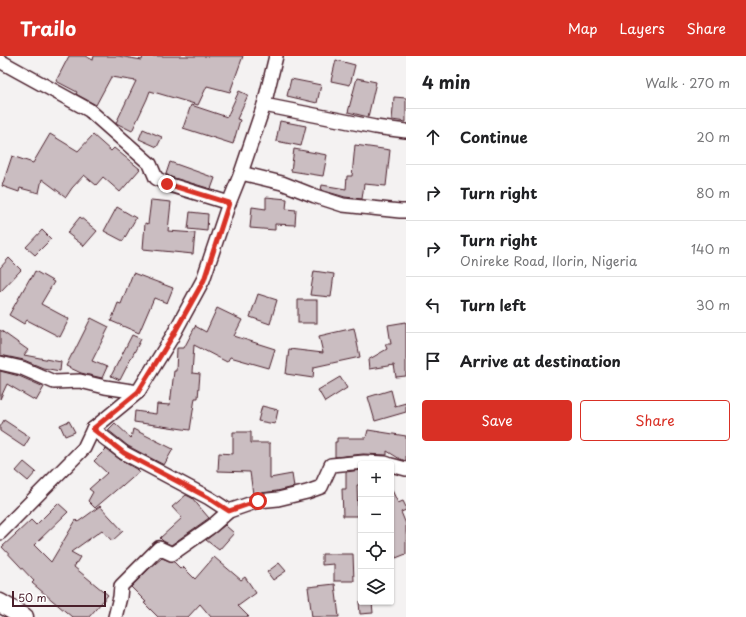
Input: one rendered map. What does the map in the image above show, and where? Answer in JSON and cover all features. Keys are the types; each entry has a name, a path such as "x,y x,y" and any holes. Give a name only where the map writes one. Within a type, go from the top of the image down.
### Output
{"highway":[{"path":"0,603 24,617"}],"street":[{"path":"0,533 84,448 93,429 138,392 172,337 204,280 229,203 264,105 276,56"},
{"path":"0,61 89,110 150,164 156,178 167,184 229,203"},
{"path":"264,105 375,127 406,131"},
{"path":"241,172 282,183 343,205 406,211"},
{"path":"0,363 22,368 54,382 80,381 105,387 138,392"},
{"path":"93,429 124,453 209,498 229,511"},
{"path":"115,617 121,586 159,548 172,554 212,526 229,511 258,501 278,499 321,487 331,465 358,463"},
{"path":"394,466 406,470"}],"building":[{"path":"69,56 85,56 93,60 94,56 118,56 142,60 143,56 243,56 230,92 207,86 198,105 150,91 132,131 116,123 136,81 111,77 96,105 76,94 77,92 56,81"},
{"path":"336,60 355,65 350,85 331,81"},
{"path":"357,78 376,82 368,117 348,112"},
{"path":"291,79 321,85 317,103 287,96"},
{"path":"239,91 248,95 237,119 240,120 233,144 183,128 191,105 227,117"},
{"path":"394,97 406,98 406,122 392,120"},
{"path":"280,121 306,126 301,146 276,141"},
{"path":"143,129 162,137 157,147 139,139"},
{"path":"50,134 78,151 93,135 111,151 114,148 140,169 120,192 103,177 96,185 84,175 66,197 42,179 39,193 20,188 19,192 2,186 12,156 33,163"},
{"path":"355,145 390,150 386,186 364,184 362,199 345,197 321,190 322,185 346,189 347,176 352,176"},
{"path":"294,149 327,155 323,176 291,171"},
{"path":"170,162 215,178 211,189 171,177 166,174"},
{"path":"266,197 287,199 286,209 296,210 295,225 275,224 275,230 250,228 252,207 266,209"},
{"path":"151,200 171,202 168,231 195,233 193,254 143,249 145,223 148,224"},
{"path":"117,207 136,218 123,241 104,231"},
{"path":"190,212 208,214 207,231 188,229"},
{"path":"80,217 97,231 84,246 67,233"},
{"path":"42,230 51,239 35,255 26,247"},
{"path":"9,258 21,270 0,292 0,268"},
{"path":"35,271 54,282 41,304 69,319 60,337 27,320 24,324 9,315"},
{"path":"314,271 334,274 331,297 310,295"},
{"path":"133,273 173,288 167,303 154,298 139,333 111,321 118,303 121,304"},
{"path":"258,294 277,300 270,324 250,317"},
{"path":"298,300 317,300 317,323 298,323"},
{"path":"217,308 242,320 234,336 275,349 269,368 230,357 227,362 194,345 192,373 200,374 198,398 195,398 190,430 134,422 135,411 156,414 157,404 170,405 174,371 176,371 177,348 184,348 195,326 206,332"},
{"path":"91,318 109,327 92,361 107,367 102,378 81,373 66,366"},
{"path":"406,322 406,376 396,377 394,365 369,369 368,360 387,349 385,344 391,344 388,325"},
{"path":"354,328 360,357 314,367 313,378 286,374 289,349 323,353 319,336"},
{"path":"0,330 28,350 24,355 61,362 60,371 43,368 24,360 0,355"},
{"path":"132,335 141,339 120,380 111,376"},
{"path":"0,371 19,376 44,387 36,401 7,384 0,399"},
{"path":"340,377 347,388 325,402 318,390"},
{"path":"391,390 395,406 406,403 406,412 375,421 368,397"},
{"path":"262,406 278,410 275,424 258,421"},
{"path":"4,420 30,437 24,447 0,431 0,427"},
{"path":"69,421 75,432 65,436 60,425"},
{"path":"115,423 131,438 133,429 173,449 164,465 128,446 108,430"},
{"path":"368,430 406,436 406,461 387,451 387,455 363,454 335,457 335,442 337,442 337,438 366,438"},
{"path":"233,432 251,432 251,443 270,443 270,478 292,474 294,487 253,494 250,472 218,471 219,453 233,454"},
{"path":"106,449 139,472 95,508 88,501 93,492 89,489 107,473 94,461"},
{"path":"24,462 36,472 28,481 16,471"},
{"path":"358,470 358,516 343,516 342,489 346,489 346,472"},
{"path":"394,494 398,503 403,501 406,507 406,510 401,512 406,524 406,554 396,558 394,553"},
{"path":"186,495 192,498 209,518 171,545 160,538 182,518 172,507"},
{"path":"58,503 68,512 34,545 51,562 76,520 78,522 100,506 123,531 112,541 102,530 71,552 80,557 74,567 108,595 89,617 72,617 32,583 34,581 2,547 31,520 36,525"},
{"path":"225,525 234,533 219,550 206,540"},
{"path":"322,554 353,554 354,581 334,581 334,564 322,565"},
{"path":"214,557 241,580 245,577 256,593 238,606 249,617 211,617 200,604 188,617 158,617 131,587 162,558 174,562 181,569 183,567 195,579"},
{"path":"279,563 286,571 273,580 267,572"},
{"path":"335,584 339,617 312,617 308,587"},
{"path":"359,605 372,605 373,613 360,614"}],"route":[{"path":"167,184 229,203 204,280 172,337 138,392 93,429 124,453 209,498 229,511 258,501"}]}
